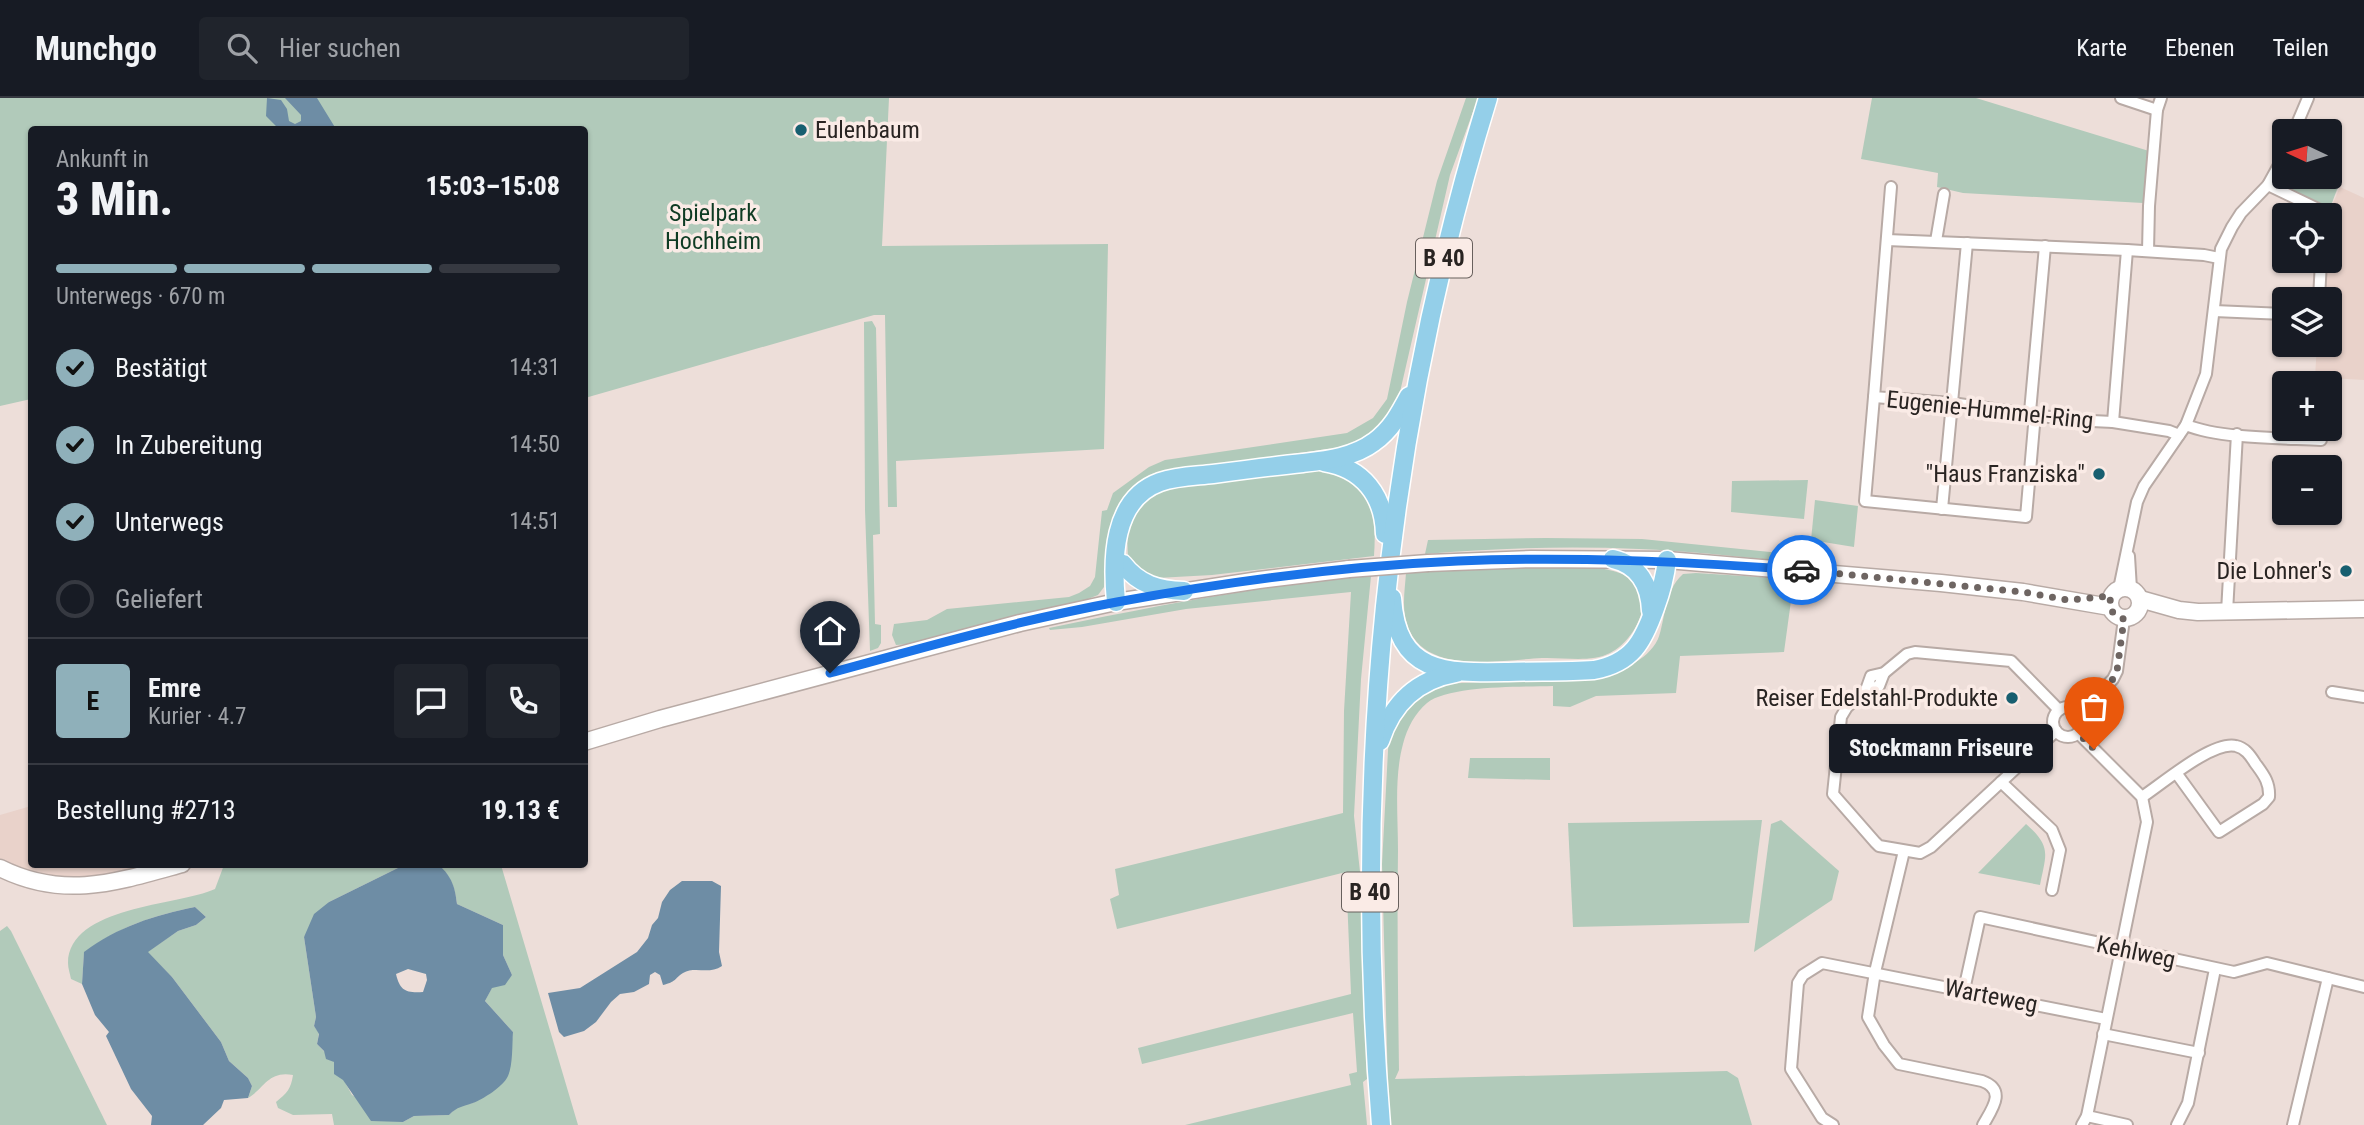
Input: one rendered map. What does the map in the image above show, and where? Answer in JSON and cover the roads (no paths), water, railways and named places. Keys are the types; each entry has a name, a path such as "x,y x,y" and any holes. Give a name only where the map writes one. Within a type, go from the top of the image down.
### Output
{"main road":[{"name":"B 40","path":"1381,1125 1371,955 1372,768 1387,580 1417,380 1452,224 1488,98"},
{"path":"1116,602 1114,583 1120,525 1128,507 1140,493 1171,479 1349,455 1376,442 1396,421 1417,380"},
{"path":"1314,461 1349,469 1364,479 1376,494 1385,519 1387,580"},
{"path":"1116,602 1125,586 1126,575 1117,545"},
{"path":"1390,556 1395,621 1403,641 1428,664 1443,671 1461,673 1603,668 1619,662 1633,652 1644,638 1664,581 1664,560"},
{"path":"588,741 945,642 1116,602 1349,569 1428,563 1531,559 1664,560 1941,583 2068,600 2124,602 2179,610 2227,612 2364,609"},
{"path":"1613,559 1637,572 1650,597"},
{"path":"1652,618 1651,575 1664,560"},
{"path":"1123,564 1142,583 1169,591 1184,591"},
{"path":"1372,768 1386,722 1399,703 1426,682 1461,673"},
{"path":"7,872 48,885 70,887 108,883 166,868"}],"street":[{"path":"2120,98 2157,110"},
{"path":"2148,251 2157,110 2161,98"},
{"path":"2299,119 2308,98"},
{"path":"2080,713 2113,679 2117,671 2133,520 2144,486 2186,425 2206,374 2219,258 2241,213 2272,178"},
{"path":"2268,185 2306,203"},
{"name":"Eugenie-Hummel-Ring","path":"1891,187 1874,397 1952,403 2113,422 2179,435"},
{"path":"1936,241 1944,194"},
{"path":"1887,240 2148,251 2219,258"},
{"path":"1942,509 1967,243"},
{"path":"1874,397 1865,501 2026,517 2045,246"},
{"path":"2113,422 2127,250"},
{"path":"2214,311 2272,313"},
{"path":"2186,425 2198,429 2272,436"},
{"path":"2227,612 2237,434"},
{"path":"2056,731 1931,847 1920,853 1875,842 1833,794 1841,717 1847,707 1866,690 1871,676 1884,673 1907,654 1915,652 2011,661 2059,710"},
{"path":"2332,692 2364,697"},
{"path":"2067,707 2080,713 2082,726 2078,733 2064,737 2056,731 2053,723 2059,710 2067,707"},
{"path":"2078,733 2142,797 2147,812 2122,948 2085,1121 2127,1125"},
{"path":"2142,797 2212,750 2230,745 2248,752 2267,780 2269,797 2263,804 2219,831 2177,774"},
{"path":"2001,782 2052,830 2060,850 2052,890"},
{"path":"1904,851 1875,972 1868,1017 1884,1045 1899,1063 1982,1081 1993,1087 1997,1093 1996,1099 1983,1125"},
{"name":"Kehlweg","path":"1964,990 1980,917 2216,969 2241,972 2267,963 2364,987"},
{"name":"Warteweg","path":"1833,1125 1822,1118 1791,1069 1798,983 1804,975 1822,963 2106,1019"},
{"path":"2177,1125 2188,1103 2216,969"},
{"path":"2293,1125 2328,978"},
{"path":"2104,1034 2199,1053"}],"water":[{"path":"267,98 281,100 287,109 289,121 295,124 301,121 301,115 285,98 317,98 334,126 276,126 266,116"},
{"path":"398,868 442,868 452,883 457,904 503,925 503,955 512,975 505,985 492,988 485,1001 513,1032 511,1066 502,1084 482,1099 458,1108 449,1115 414,1116 403,1122 371,1121 343,1080 334,1074 334,1062 326,1059 324,1051 317,1044 319,1034 314,1026 316,1017 304,937 314,914 329,902","holes":["408,969 426,974 423,992 408,991 402,987 396,974"]},
{"path":"682,881 712,881 721,886 719,952 722,966 712,970 688,971 663,985 660,975 655,972 650,975 649,984 634,992 620,994 596,1022 584,1031 564,1037 559,1032 548,993 580,988 637,952 658,918 662,902 670,890"},
{"path":"195,907 206,917 196,925 178,931 148,952 172,977 221,1042 229,1061 248,1078 252,1086 248,1098 224,1100 221,1108 203,1125 151,1125 152,1116 131,1089 106,1036 109,1032 95,1015 82,984 84,952 137,923"}],"place":[{"name":"Eulenbaum","path":"801,130"},
{"name":"\"Haus Franziska\"","path":"2099,474"},
{"name":"Die Lohner's","path":"2346,571"},
{"name":"Reiser Edelstahl-Produkte","path":"2012,698"},
{"name":"Stockmann Friseure","path":"2094,749"}],"park label":[{"name":"Spielpark Hochheim","path":"713,227"}]}
